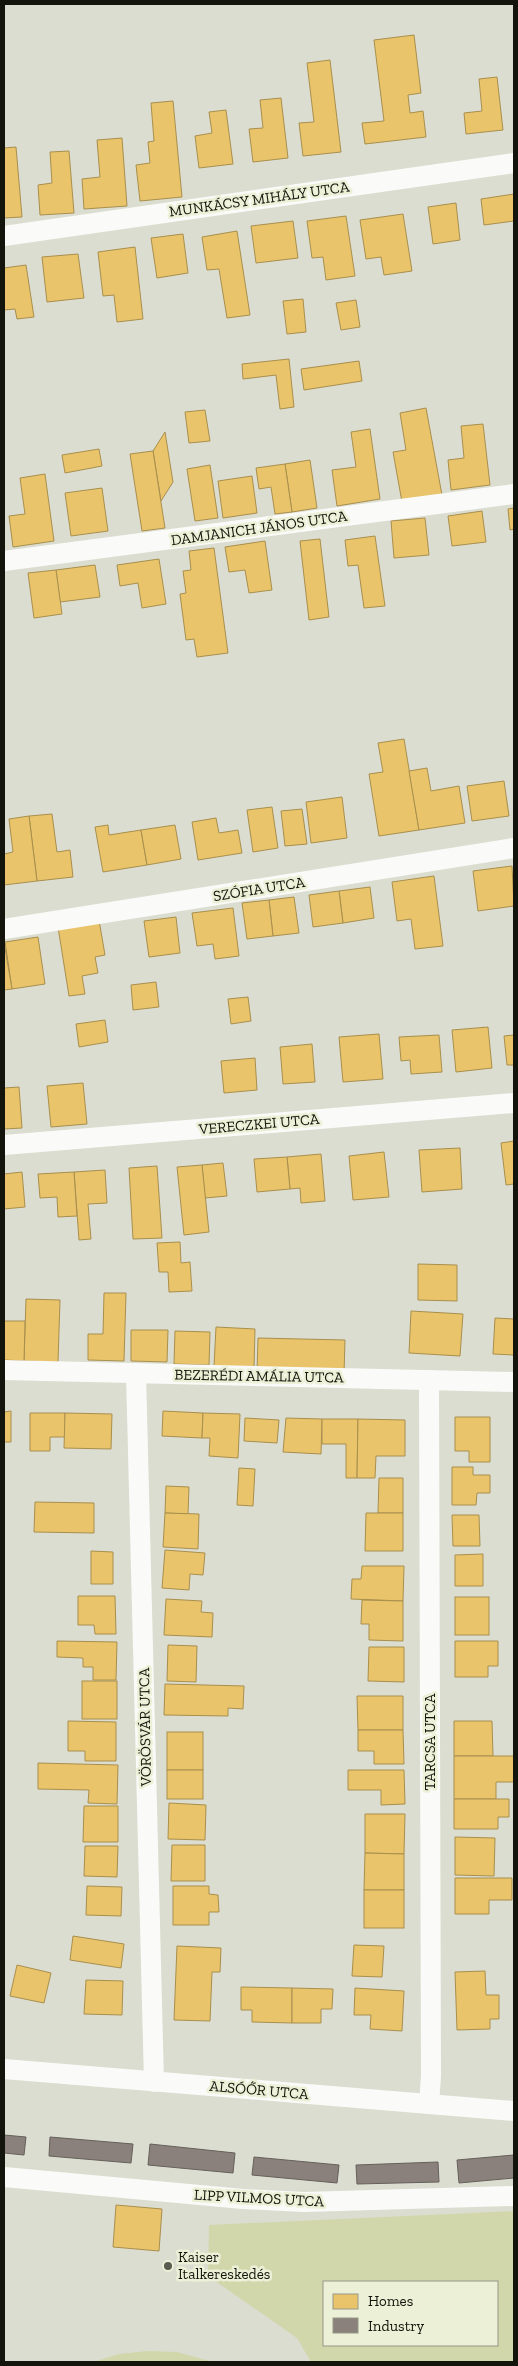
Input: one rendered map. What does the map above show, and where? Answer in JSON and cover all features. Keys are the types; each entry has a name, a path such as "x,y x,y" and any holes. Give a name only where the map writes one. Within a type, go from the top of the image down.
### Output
{"street":[{"name":"MUNKÁCSY MIHÁLY UTCA","path":"4,236 514,163"},
{"name":"DAMJANICH JÁNOS UTCA","path":"4,561 514,494"},
{"name":"SZÓFIA UTCA","path":"4,930 514,848"},
{"name":"VERECZKEI UTCA","path":"4,1145 514,1102"},
{"name":"BEZERÉDI AMÁLIA UTCA","path":"4,1370 514,1382"},
{"name":"VÖRÖSVÁR UTCA","path":"136,1373 154,2082"},
{"name":"TARCSA UTCA","path":"429,1380 431,2046 429,2104"},
{"name":"ALSÓŐR UTCA","path":"4,2069 514,2111"},
{"name":"LIPP VILMOS UTCA","path":"4,2177 243,2199 304,2202 514,2196"}],"green space":[{"path":"514,2211 514,2362 311,2362 297,2338 208,2276 209,2225"},
{"path":"148,2351 177,2352 213,2362 93,2362 119,2354"}],"building: Homes":[{"path":"414,35 421,93 408,95 410,113 423,111 426,137 365,144 362,123 384,121 374,40"},
{"path":"330,60 341,152 303,156 299,123 314,122 307,63"},
{"path":"497,77 503,130 466,134 464,113 482,111 479,79"},
{"path":"281,98 288,158 253,162 249,129 263,128 260,100"},
{"path":"173,101 182,197 140,201 136,165 150,163 148,142 154,141 151,103"},
{"path":"226,110 233,164 199,168 195,136 212,133 209,112"},
{"path":"122,138 127,206 84,209 82,179 100,177 97,140"},
{"path":"16,147 22,217 4,218 4,148"},
{"path":"69,151 74,213 40,215 38,185 52,183 50,152"},
{"path":"514,194 514,221 484,225 481,199"},
{"path":"456,203 460,240 433,244 428,207"},
{"path":"403,214 412,271 384,275 381,257 366,259 360,220"},
{"path":"346,216 355,276 326,280 323,257 312,258 307,221"},
{"path":"293,221 298,258 256,263 251,226"},
{"path":"237,231 250,315 227,318 219,269 207,270 202,237"},
{"path":"183,234 188,273 157,278 151,238"},
{"path":"135,247 143,319 117,322 114,295 103,296 98,252"},
{"path":"78,254 84,298 47,302 42,257"},
{"path":"26,265 34,317 17,319 15,309 4,310 4,268"},
{"path":"303,299 306,332 287,334 283,301"},
{"path":"356,300 360,327 341,330 336,303"},
{"path":"289,359 294,407 280,409 276,375 243,379 242,364"},
{"path":"359,361 362,381 304,390 301,369"},
{"path":"426,408 442,495 402,502 393,452 406,450 400,413"},
{"path":"205,410 210,441 189,443 185,412"},
{"path":"483,424 490,485 451,490 448,460 464,458 461,426"},
{"path":"370,429 380,499 337,506 332,470 356,467 351,432"},
{"path":"165,432 173,482 161,501 153,451"},
{"path":"99,449 102,466 65,473 62,455"},
{"path":"153,451 165,528 142,531 130,454"},
{"path":"310,460 317,508 292,512 285,464"},
{"path":"285,464 292,512 275,514 271,487 259,489 256,468"},
{"path":"210,465 218,518 195,521 187,469"},
{"path":"45,474 54,541 13,547 9,516 25,514 20,478"},
{"path":"252,476 257,513 223,518 218,481"},
{"path":"102,488 108,531 71,536 65,493"},
{"path":"514,508 514,529 510,530 508,509"},
{"path":"482,511 486,542 452,546 448,516"},
{"path":"425,518 429,555 394,558 391,521"},
{"path":"375,536 385,606 364,608 358,565 348,566 345,540"},
{"path":"320,539 329,617 309,620 300,541"},
{"path":"265,541 272,590 249,593 245,570 229,572 225,547"},
{"path":"214,548 228,653 197,657 194,639 186,640 180,594 186,593 183,571 191,570 189,551"},
{"path":"159,559 166,604 142,608 138,583 120,586 117,565"},
{"path":"95,565 100,597 60,602 56,570"},
{"path":"56,570 62,614 34,618 28,573"},
{"path":"404,739 419,830 379,836 369,774 383,772 378,743"},
{"path":"427,768 431,791 459,786 465,823 419,830 409,771"},
{"path":"504,781 509,816 472,821 467,786"},
{"path":"342,797 347,838 311,843 306,802"},
{"path":"272,807 278,848 253,852 247,810"},
{"path":"302,809 307,844 285,846 281,811"},
{"path":"52,814 57,852 70,850 73,877 37,881 29,816"},
{"path":"29,816 37,881 4,885 4,854 13,852 9,819"},
{"path":"216,818 219,833 238,830 242,853 198,860 192,822"},
{"path":"108,825 109,835 141,830 147,865 103,872 95,827"},
{"path":"175,825 181,859 147,865 141,830"},
{"path":"512,866 514,906 478,911 473,871"},
{"path":"434,876 443,946 415,949 411,919 397,921 392,882"},
{"path":"370,887 374,918 343,923 339,891"},
{"path":"339,891 343,923 313,927 309,895"},
{"path":"294,897 299,933 273,936 269,900"},
{"path":"269,900 273,936 247,939 242,903"},
{"path":"233,908 239,956 215,959 213,944 197,946 192,913"},
{"path":"176,917 180,953 149,957 144,921"},
{"path":"99,920 105,955 95,957 98,973 82,976 85,994 69,996 58,927"},
{"path":"38,937 45,984 12,989 5,942"},
{"path":"4,942 12,989 4,990"},
{"path":"156,982 159,1007 133,1010 131,985"},
{"path":"248,997 251,1021 231,1024 228,999"},
{"path":"105,1020 108,1042 79,1047 76,1024"},
{"path":"488,1027 492,1068 456,1072 452,1030"},
{"path":"379,1034 383,1079 343,1082 339,1037"},
{"path":"439,1035 442,1072 411,1074 410,1060 401,1061 399,1037"},
{"path":"514,1035 514,1065 507,1065 504,1036"},
{"path":"312,1044 315,1082 283,1084 280,1047"},
{"path":"255,1058 257,1090 224,1093 221,1061"},
{"path":"83,1083 87,1124 51,1127 47,1086"},
{"path":"19,1087 22,1128 4,1129 4,1088"},
{"path":"514,1141 514,1184 506,1185 501,1143"},
{"path":"460,1148 462,1189 422,1192 419,1150"},
{"path":"384,1152 389,1197 353,1200 349,1156"},
{"path":"321,1154 325,1201 301,1203 300,1188 290,1189 287,1157"},
{"path":"287,1157 290,1189 257,1192 254,1159"},
{"path":"223,1163 227,1196 205,1198 202,1165"},
{"path":"202,1165 209,1232 184,1235 177,1167"},
{"path":"157,1166 162,1238 133,1239 129,1168"},
{"path":"105,1170 107,1203 88,1204 91,1239 79,1240 74,1172"},
{"path":"22,1172 25,1207 4,1209 4,1174"},
{"path":"74,1172 77,1216 58,1217 57,1197 40,1198 38,1174"},
{"path":"180,1242 181,1263 190,1262 192,1291 169,1292 168,1272 159,1272 157,1243"},
{"path":"418,1264 457,1265 457,1301 418,1300"},
{"path":"104,1293 126,1293 124,1361 88,1360 88,1334 103,1334"},
{"path":"26,1299 60,1300 58,1362 24,1361"},
{"path":"411,1311 463,1314 460,1356 409,1353"},
{"path":"495,1318 514,1319 514,1355 493,1354"},
{"path":"4,1321 25,1321 24,1361 4,1360"},
{"path":"216,1327 255,1329 254,1368 214,1366"},
{"path":"131,1330 168,1330 167,1362 131,1361"},
{"path":"175,1331 210,1332 209,1365 174,1364"},
{"path":"258,1338 345,1340 344,1374 257,1371"},
{"path":"11,1411 11,1442 4,1442 4,1412"},
{"path":"163,1411 203,1413 202,1438 162,1436"},
{"path":"30,1413 65,1413 65,1437 50,1437 50,1451 30,1451"},
{"path":"65,1413 112,1414 111,1449 64,1448"},
{"path":"203,1413 240,1414 238,1458 209,1456 210,1438 202,1438"},
{"path":"455,1417 490,1417 490,1462 469,1462 469,1451 455,1451"},
{"path":"245,1418 279,1420 277,1443 244,1441"},
{"path":"286,1418 322,1419 321,1454 283,1452"},
{"path":"322,1419 358,1419 357,1478 346,1478 346,1444 322,1444"},
{"path":"358,1419 405,1420 405,1456 376,1456 375,1478 357,1478"},
{"path":"452,1467 473,1467 473,1475 490,1475 490,1493 477,1493 476,1505 452,1505"},
{"path":"239,1468 255,1469 253,1506 237,1505"},
{"path":"379,1478 403,1478 403,1513 378,1513"},
{"path":"166,1486 189,1487 188,1514 165,1513"},
{"path":"35,1502 94,1503 94,1533 34,1532"},
{"path":"165,1513 199,1514 198,1549 163,1547"},
{"path":"366,1513 403,1513 403,1551 365,1551"},
{"path":"452,1515 479,1515 480,1546 453,1546"},
{"path":"165,1550 205,1553 203,1575 190,1574 189,1590 162,1588"},
{"path":"91,1551 113,1552 113,1584 91,1584"},
{"path":"483,1554 483,1586 455,1586 455,1555"},
{"path":"362,1566 404,1566 403,1601 351,1599 352,1579 361,1579"},
{"path":"78,1596 115,1596 116,1634 95,1634 94,1625 78,1625"},
{"path":"455,1597 489,1597 489,1635 455,1635"},
{"path":"166,1599 202,1601 201,1612 213,1613 212,1637 164,1635"},
{"path":"362,1600 403,1601 403,1641 369,1640 369,1624 361,1624"},
{"path":"57,1641 117,1642 116,1680 93,1680 93,1667 83,1667 83,1658 57,1657"},
{"path":"455,1641 498,1641 498,1666 488,1666 488,1677 455,1677"},
{"path":"168,1645 197,1646 196,1682 167,1681"},
{"path":"369,1647 404,1647 404,1682 368,1681"},
{"path":"82,1681 117,1681 117,1719 82,1719"},
{"path":"165,1684 244,1686 243,1709 228,1708 228,1716 164,1715"},
{"path":"357,1696 403,1696 403,1730 358,1730"},
{"path":"68,1721 116,1722 116,1761 85,1761 85,1751 68,1751"},
{"path":"454,1721 492,1721 493,1756 454,1756"},
{"path":"358,1730 403,1730 404,1764 374,1764 374,1751 358,1751"},
{"path":"167,1732 203,1732 203,1770 167,1770"},
{"path":"454,1756 514,1756 514,1782 496,1782 496,1799 454,1799"},
{"path":"38,1763 118,1765 117,1804 88,1803 89,1790 38,1789"},
{"path":"167,1770 203,1770 203,1799 167,1799"},
{"path":"348,1770 404,1770 405,1804 381,1805 381,1790 348,1790"},
{"path":"454,1799 509,1799 509,1817 498,1817 498,1829 454,1829"},
{"path":"169,1803 206,1805 205,1840 168,1839"},
{"path":"84,1806 118,1806 118,1842 83,1842"},
{"path":"365,1814 405,1814 404,1854 365,1853"},
{"path":"455,1837 495,1838 494,1876 455,1875"},
{"path":"172,1845 205,1845 205,1881 171,1881"},
{"path":"85,1846 118,1846 117,1877 84,1876"},
{"path":"365,1853 404,1854 404,1890 364,1890"},
{"path":"455,1878 512,1878 512,1900 489,1900 489,1914 455,1914"},
{"path":"87,1886 122,1887 121,1916 86,1915"},
{"path":"173,1886 209,1886 209,1894 218,1895 219,1912 209,1912 209,1925 173,1925"},
{"path":"364,1890 404,1890 404,1928 364,1928"},
{"path":"73,1936 124,1944 121,1968 70,1960"},
{"path":"354,1945 384,1946 382,1977 352,1976"},
{"path":"177,1946 221,1948 220,1972 212,1972 210,2021 174,2020"},
{"path":"17,1965 51,1973 44,2003 10,1996"},
{"path":"485,1971 486,1995 499,1995 499,2019 490,2019 490,2029 457,2030 455,1972"},
{"path":"86,1980 123,1981 122,2015 84,2014"},
{"path":"241,1987 292,1988 292,2023 252,2022 252,2010 241,2010"},
{"path":"292,1988 333,1989 332,2009 321,2009 321,2023 292,2023"},
{"path":"355,1988 404,1991 402,2031 370,2029 371,2015 354,2015"},
{"path":"116,2205 162,2209 159,2251 113,2247"}],"building: Industry":[{"path":"4,2135 26,2137 24,2155 4,2153"},
{"path":"50,2137 133,2144 131,2163 49,2156"},
{"path":"150,2144 235,2153 233,2173 148,2165"},
{"path":"514,2155 514,2178 459,2183 457,2160"},
{"path":"254,2157 339,2165 337,2183 252,2175"},
{"path":"438,2162 439,2182 357,2184 356,2165"}],"place":[{"name":"Kaiser Italkereskedés","path":"168,2266"}]}
